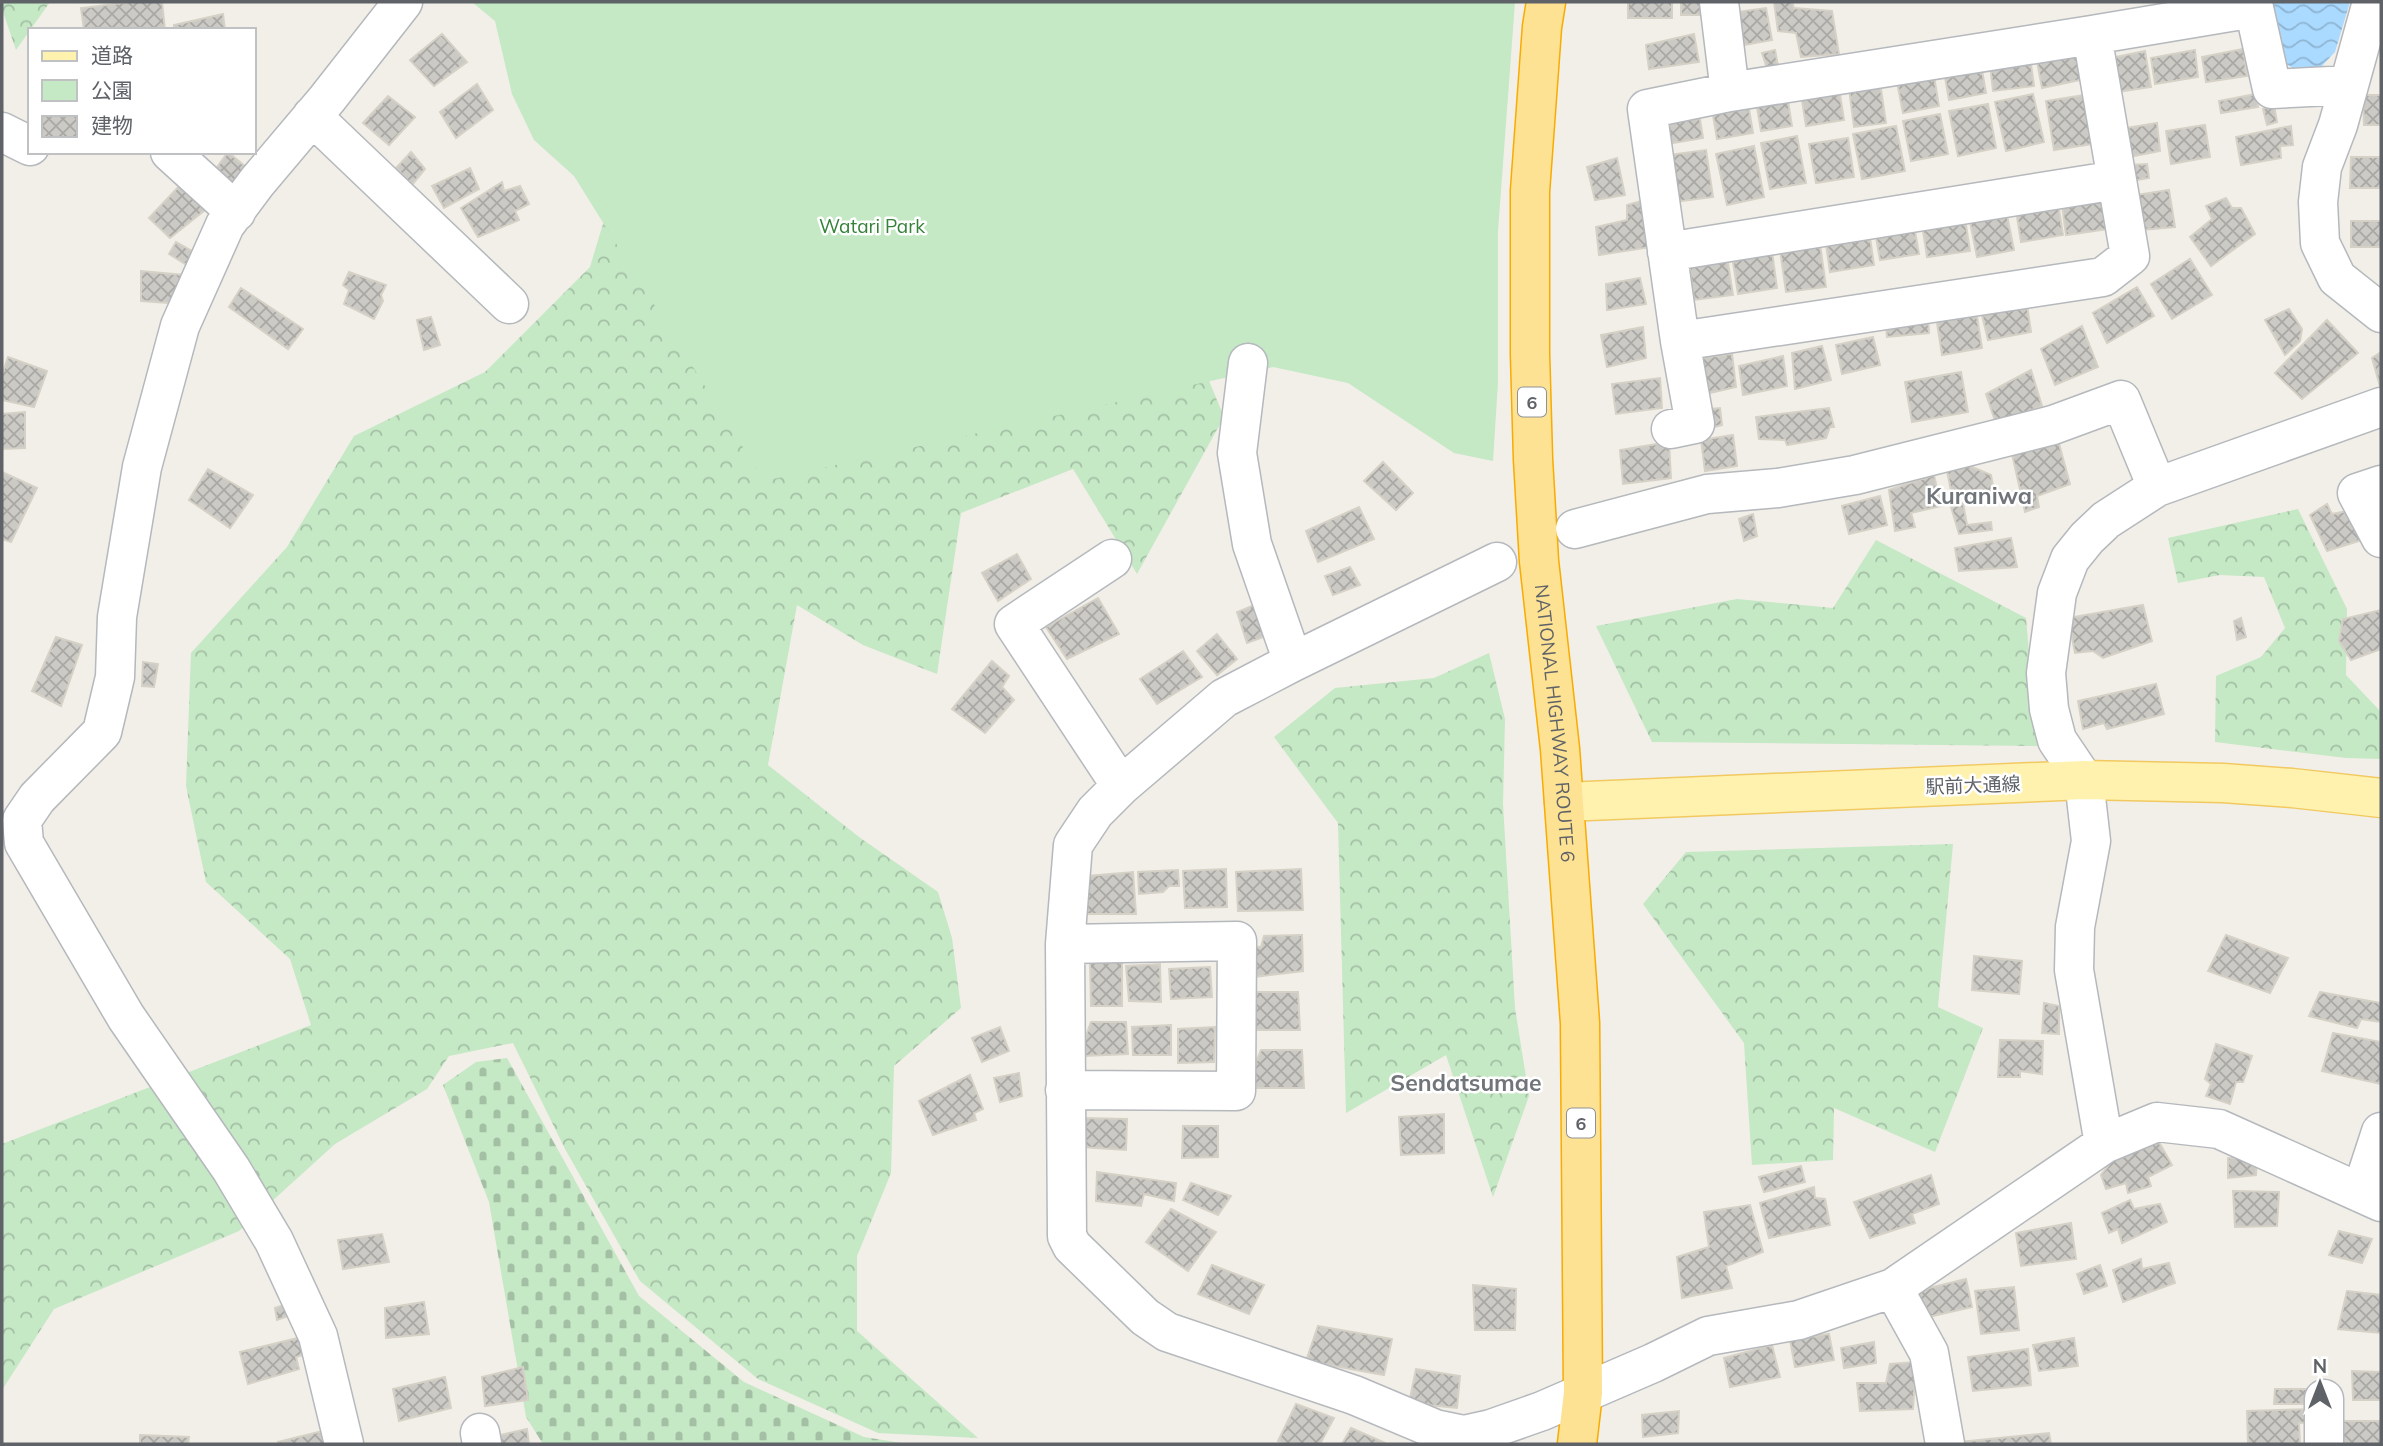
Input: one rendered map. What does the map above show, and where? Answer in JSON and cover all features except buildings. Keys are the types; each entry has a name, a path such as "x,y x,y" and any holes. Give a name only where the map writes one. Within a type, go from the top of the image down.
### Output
{"highway":[{"name":"NATIONAL HIGHWAY ROUTE 6","path":"1546,2 1531,191 1530,354 1539,561 1564,802 1580,1023 1583,1393 1577,1444"}],"main road":[{"name":"駅前大通線","path":"1564,802 2084,780 2223,783 2381,798"}],"street":[{"path":"344,1444 318,1336 274,1241 230,1169 126,1017 12,829 37,798 102,732 115,677 117,617 142,467 180,326 231,218 403,2"},
{"path":"1719,2 1730,92"},
{"path":"2372,2 2338,125 2322,167 2318,202 2320,243 2337,278 2381,313"},
{"path":"1671,429 1695,425 1680,341 1647,109 1730,92 2254,9 2272,89 2349,85"},
{"path":"1680,341 2103,277 2130,256 2092,35"},
{"path":"312,117 509,303"},
{"path":"2,132 28,145"},
{"path":"172,154 231,218"},
{"path":"1667,252 2117,180"},
{"path":"1248,363 1237,453 1252,544 1293,662"},
{"path":"1575,529 1707,494 1779,488 1855,475 2053,425 2122,400 2157,487"},
{"path":"2104,1144 2074,970 2075,927 2091,841 2084,780 2057,740 2049,709 2046,673 2057,593 2070,559 2087,538 2106,520 2157,487 2240,460 2381,407"},
{"path":"2381,485 2357,493 2381,538"},
{"path":"1112,559 1014,624 1121,786"},
{"path":"1497,562 1224,698 1121,786 1095,812 1073,845 1065,944 1066,1236 1072,1246 1145,1317 1167,1332 1354,1395 1435,1429 1464,1435 1491,1429 1583,1393 1709,1336 1799,1320 1893,1287 2104,1144 2157,1122 2219,1129 2371,1198 2381,1132"},
{"path":"1065,944 1237,941 1236,1091 1065,1090"},
{"path":"1893,1287 1929,1353 1945,1444"},
{"path":"2324,1399 2324,1444"}],"green space":[{"path":"2,2 50,2 32,28 28,28 28,33 16,50"},
{"name":"Watari Park","path":"472,2 1515,2 1498,231 1498,382 1493,461 1454,453 1348,383 1273,367 764,481 574,176 534,140 512,94 495,21"},
{"path":"621,164 1127,183 1224,417 1137,574 1073,469 961,513 937,674 863,645 797,605 768,765 859,837 938,892 952,938 961,1008 894,1066 891,1173 857,1256 857,1331 978,1438 878,1433 758,1379 640,1281 565,1149 513,1043 449,1056 427,1089 335,1144 239,1231 54,1309 2,1390 2,1144 311,1025 290,959 206,882 186,786 191,653 287,547 354,436 485,372 590,267"},
{"path":"2298,509 2347,609 2346,675 2381,712 2381,759 2346,758 2215,742 2216,676 2261,657 2285,628 2264,577 2220,575 2178,583 2168,538"},
{"path":"1876,540 2026,618 2037,746 1652,742 1596,626 1737,599 1833,608"},
{"path":"1489,653 1505,719 1503,804 1515,1008 1529,1096 1493,1197 1446,1055 1346,1113 1338,823 1274,737 1335,688 1434,678"},
{"path":"1953,844 1938,1007 1983,1028 1935,1152 1834,1108 1833,1160 1752,1165 1744,1043 1643,904 1686,852"},
{"path":"507,1058 639,1296 744,1382 864,1437 908,1444 543,1444 526,1417 489,1202 443,1085 476,1062"}],"water":[{"path":"2271,2 2350,2 2335,52 2320,68 2299,72 2280,60"}],"district":[{"name":"Kuraniwa","path":"1979,495"},
{"name":"Sendatsumae","path":"1466,1082"}]}
